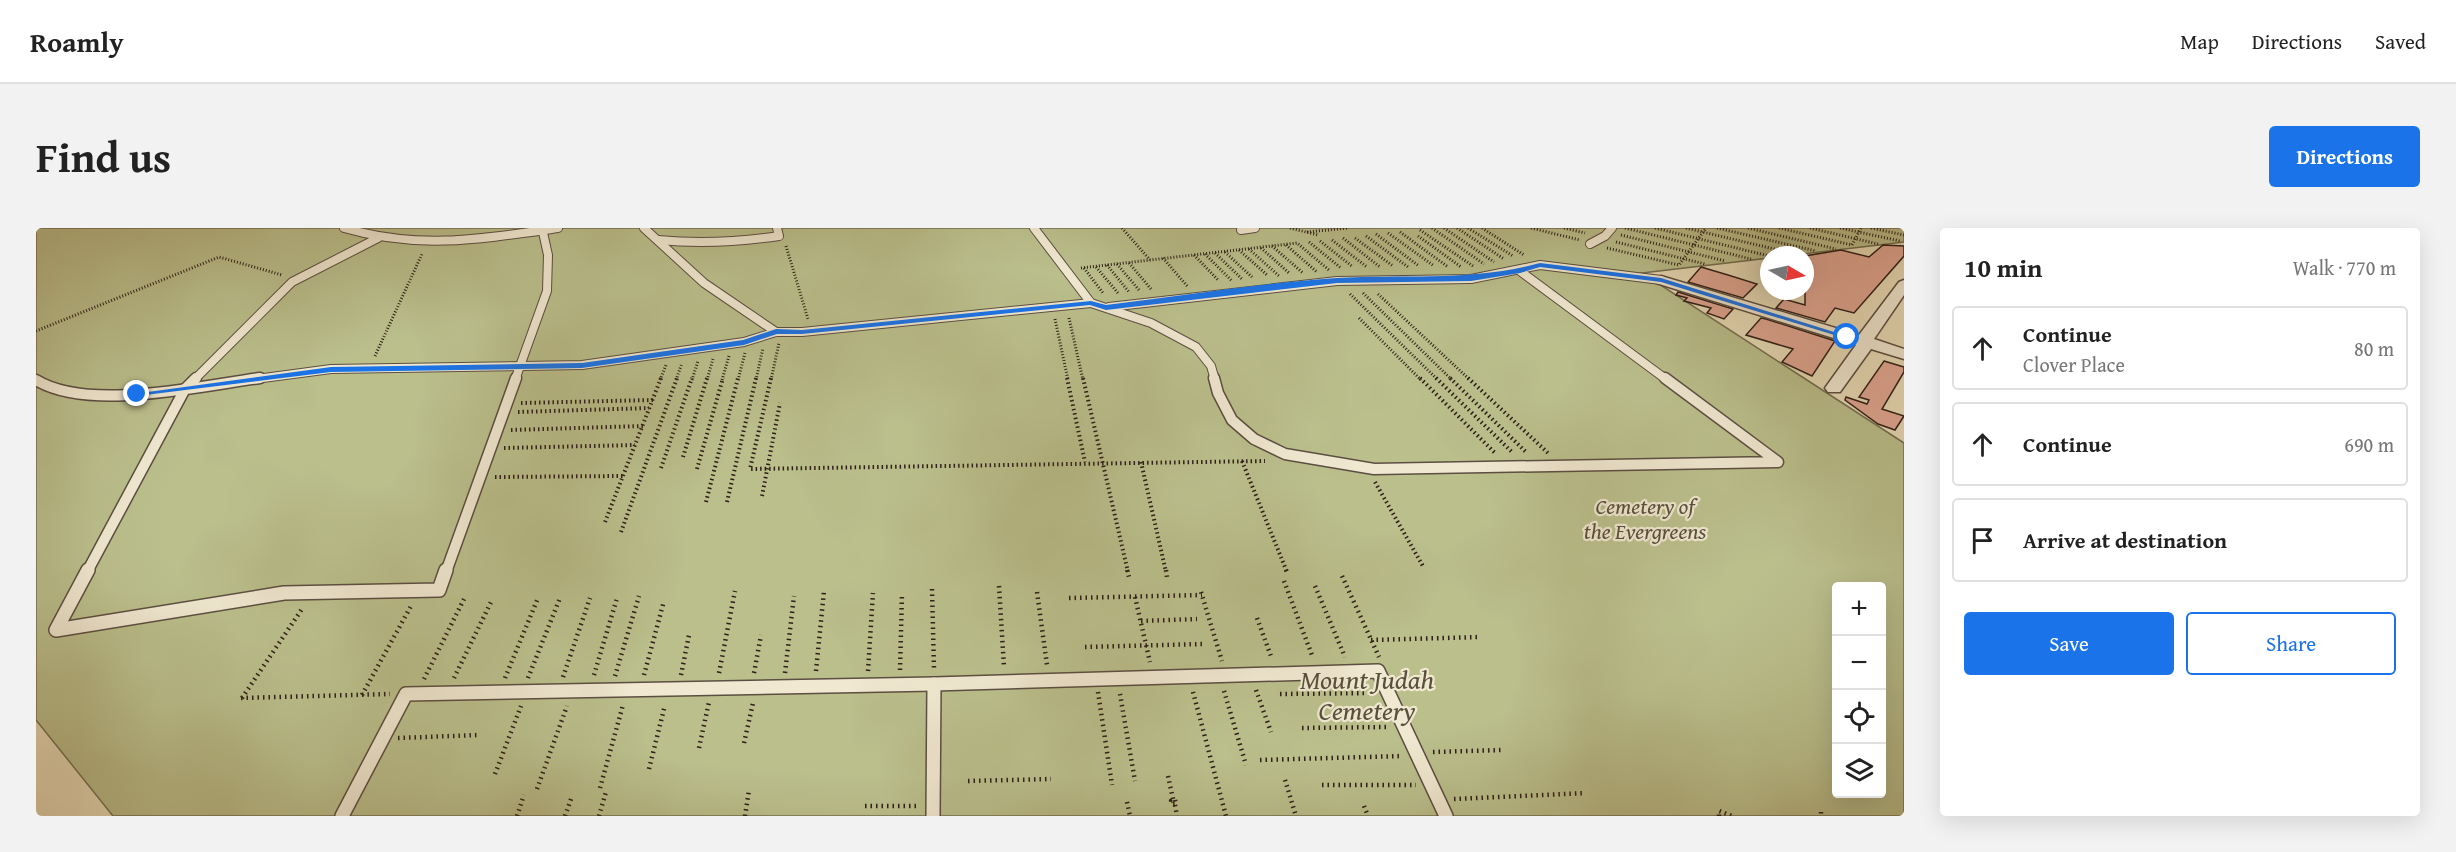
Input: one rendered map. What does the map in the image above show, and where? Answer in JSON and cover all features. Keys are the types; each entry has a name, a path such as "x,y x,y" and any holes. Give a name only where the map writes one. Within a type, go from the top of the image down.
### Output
{"street":[{"path":"1661,280 1904,354"},
{"path":"1834,388 1862,350 1868,332 1904,285"}],"lane":[{"path":"344,228 378,238 427,242 464,242 542,228 558,228"},
{"path":"378,238 297,280 185,389 56,630 284,593 439,590 548,291 548,255 542,228"},
{"path":"644,228 704,283 779,332"},
{"path":"1034,228 1091,303"},
{"path":"1241,230 1256,228"},
{"path":"1591,243 1610,230"},
{"path":"658,240 708,243 778,232"},
{"path":"1106,307 1337,280 1456,280 1520,271 1540,265 1661,280"},
{"path":"36,380 49,388 87,395 185,389 331,369 582,365 733,344 779,332 812,331 1091,303 1173,332 1196,347 1211,366 1218,393 1232,420 1254,439 1285,454 1368,468 1543,468 1778,462 1520,271"},
{"path":"342,816 383,739 411,694 868,686 1378,671 1446,816"},
{"path":"934,684 934,811"}],"path":[{"path":"1122,228 1150,260"},
{"path":"1290,228 1318,235"},
{"path":"1324,228 1332,230"},
{"path":"1307,232 1349,228"},
{"path":"1432,228 1486,265"},
{"path":"1444,228 1496,263"},
{"path":"1457,228 1520,271"},
{"path":"1468,228 1530,267"},
{"path":"1482,228 1540,265"},
{"path":"1532,228 1679,265 1706,228"},
{"path":"1624,228 1750,259"},
{"path":"1655,228 1760,254"},
{"path":"1686,228 1762,246"},
{"path":"1717,228 1816,251"},
{"path":"1748,228 1836,249"},
{"path":"1779,228 1852,245 1862,228"},
{"path":"1810,228 1878,244"},
{"path":"1840,228 1900,241"},
{"path":"1871,228 1904,235"},
{"path":"1420,230 1474,267"},
{"path":"1610,230 1725,261"},
{"path":"778,232 784,240 812,331"},
{"path":"1400,232 1453,270"},
{"path":"1388,233 1439,271"},
{"path":"1376,234 1424,270"},
{"path":"1366,236 1411,270"},
{"path":"1418,236 1464,268"},
{"path":"1343,238 1383,270"},
{"path":"1355,238 1398,270"},
{"path":"1601,238 1705,264"},
{"path":"1332,240 1369,269"},
{"path":"1320,241 1355,269"},
{"path":"369,369 427,242"},
{"path":"1309,242 1343,270"},
{"path":"1065,270 1297,243 1330,270"},
{"path":"1285,244 1324,278"},
{"path":"1272,246 1315,283"},
{"path":"1260,247 1302,285"},
{"path":"1248,249 1291,286"},
{"path":"1238,250 1280,287"},
{"path":"1224,251 1265,289"},
{"path":"1215,252 1254,290"},
{"path":"1205,254 1232,282"},
{"path":"1194,255 1221,283"},
{"path":"36,331 219,257 297,280"},
{"path":"1163,258 1195,294"},
{"path":"1128,262 1151,289"},
{"path":"1116,264 1139,290"},
{"path":"1106,265 1136,301"},
{"path":"1095,266 1125,302"},
{"path":"1084,268 1104,294"},
{"path":"1362,279 1564,467"},
{"path":"1337,280 1528,468"},
{"path":"1349,280 1543,468"},
{"path":"1066,306 1129,578"},
{"path":"1053,307 1085,462"},
{"path":"1359,318 1510,468"},
{"path":"779,332 750,469 1085,462 1276,461"},
{"path":"727,502 766,335"},
{"path":"706,502 748,341"},
{"path":"697,469 733,344"},
{"path":"683,457 717,346"},
{"path":"662,468 702,349"},
{"path":"621,532 686,351"},
{"path":"605,522 670,353"},
{"path":"504,408 653,400"},
{"path":"762,496 780,403"},
{"path":"504,408 650,408"},
{"path":"496,430 642,426"},
{"path":"490,449 636,445"},
{"path":"1242,461 1288,575"},
{"path":"1140,462 1167,577"},
{"path":"1368,468 1424,568"},
{"path":"479,477 623,476"},
{"path":"1342,576 1380,660"},
{"path":"1284,581 1319,673"},
{"path":"999,586 1005,682"},
{"path":"1315,586 1352,672"},
{"path":"932,589 934,684"},
{"path":"699,748 735,591"},
{"path":"815,687 824,591"},
{"path":"1037,592 1049,681"},
{"path":"868,686 873,593"},
{"path":"899,685 902,593"},
{"path":"1070,598 1201,594 1246,765"},
{"path":"610,690 639,596"},
{"path":"783,687 794,596"},
{"path":"1135,597 1154,678"},
{"path":"500,692 538,598"},
{"path":"495,774 560,598"},
{"path":"558,691 590,598"},
{"path":"589,691 617,598"},
{"path":"302,609 241,698 411,694 464,599"},
{"path":"447,693 492,600"},
{"path":"600,788 664,601"},
{"path":"362,695 412,604"},
{"path":"1257,618 1278,674"},
{"path":"1140,621 1197,619"},
{"path":"649,769 689,635"},
{"path":"744,743 761,635"},
{"path":"1371,640 1480,638"},
{"path":"1085,647 1202,644"},
{"path":"1251,675 1271,732"},
{"path":"1189,677 1226,816"},
{"path":"1117,679 1135,781"},
{"path":"1096,680 1112,784"},
{"path":"537,789 572,691"},
{"path":"1280,694 1389,692"},
{"path":"1302,728 1405,727"},
{"path":"383,739 479,735"},
{"path":"1260,760 1502,750"},
{"path":"1168,776 1177,816"},
{"path":"968,781 1051,779"},
{"path":"1285,780 1296,816"},
{"path":"1322,785 1432,785"},
{"path":"745,816 749,790"},
{"path":"599,816 606,792"},
{"path":"1439,799 1585,793"},
{"path":"517,816 524,795"},
{"path":"566,816 571,799"},
{"path":"1127,802 1130,816"},
{"path":"865,806 934,811"},
{"path":"1364,806 1368,816"},
{"path":"1719,816 1719,811 1732,816"}],"green space":[{"name":"Cemetery of the Evergreens","path":"36,228 1904,228 1904,242 1814,253 1814,246 1760,246 1760,259 1642,273 1904,443 1904,816 113,816 36,720"}],"building":[{"path":"1883,245 1904,246 1904,256 1854,313 1835,308 1825,322 1776,308 1783,300 1805,305 1805,300 1814,300 1814,254 1841,250 1869,257"},
{"path":"1701,267 1757,284 1743,298 1688,282"},
{"path":"1678,292 1733,309 1724,319 1707,313 1711,308 1684,301 1687,298 1676,295"},
{"path":"1761,318 1835,341 1812,376 1782,362 1793,349 1746,335"},
{"path":"1884,361 1904,367 1904,372 1882,409 1904,416 1895,430 1878,424 1845,400 1846,397 1867,404 1869,400 1859,397"}],"route":[{"path":"137,394 331,369 582,365 744,342 776,332 802,332 1091,303 1106,307 1337,280 1471,279 1520,271 1536,265 1563,266 1661,280 1847,337"}],"park label":[{"name":"Mount Judah Cemetery","path":"1367,696"}]}
